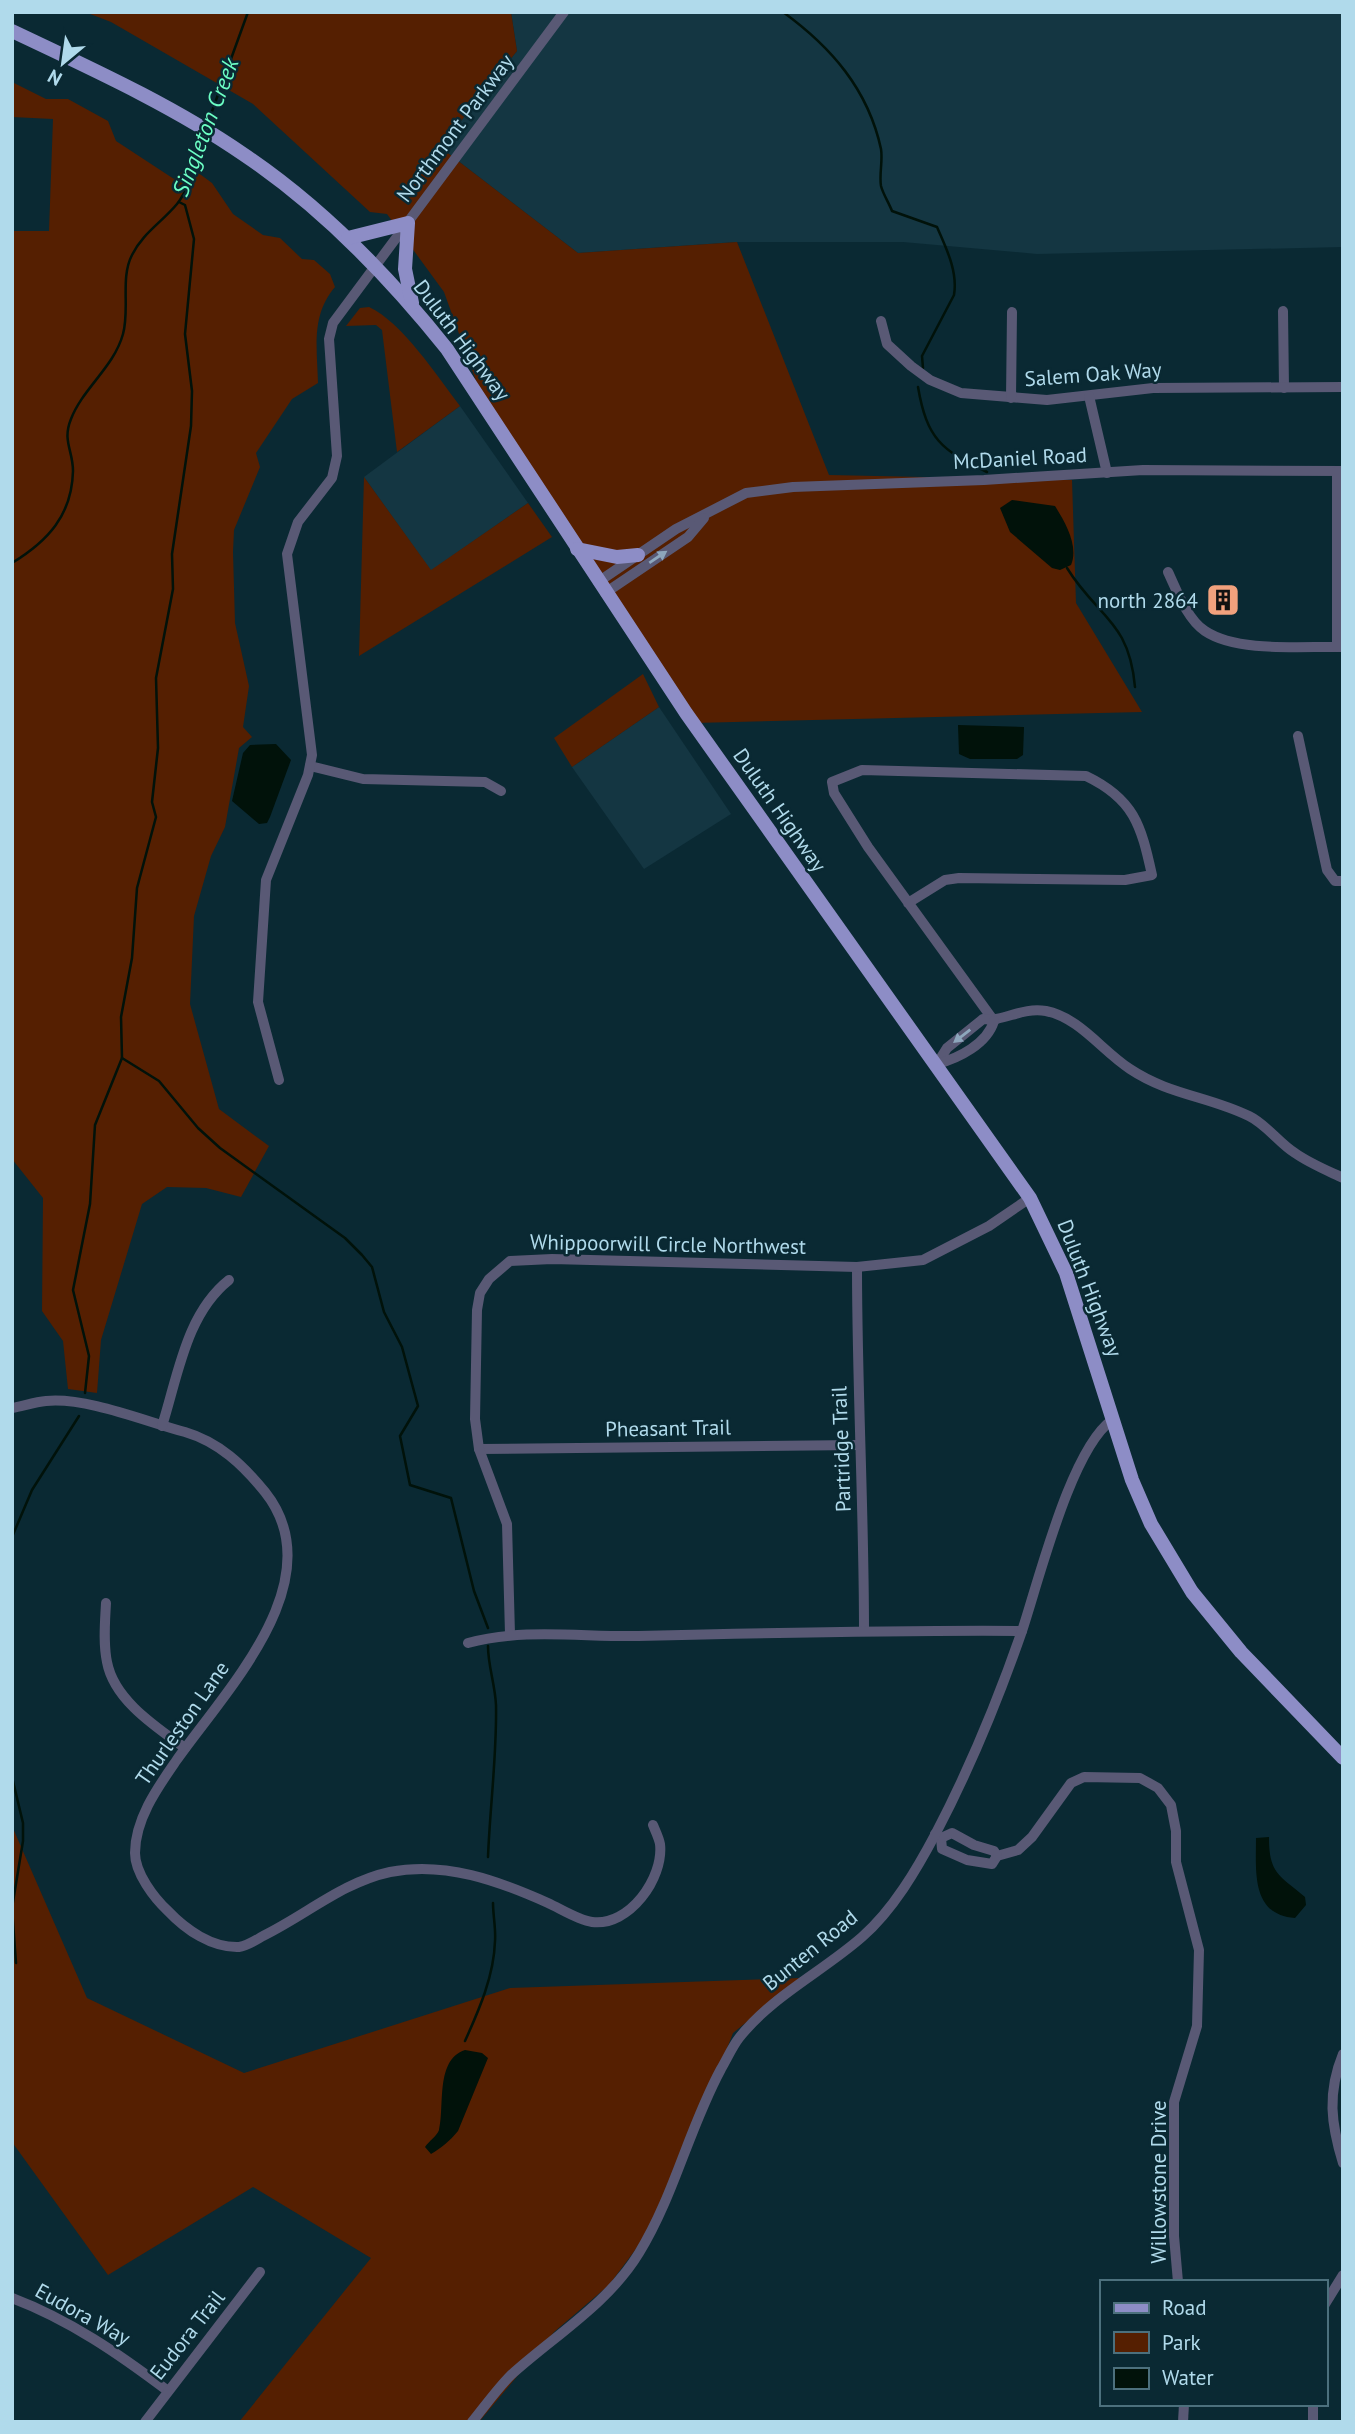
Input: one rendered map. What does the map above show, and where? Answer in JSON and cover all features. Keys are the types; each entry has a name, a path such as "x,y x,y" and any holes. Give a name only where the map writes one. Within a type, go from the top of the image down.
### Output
{"main road":[{"name":"Duluth Highway","path":"12,31 192,122 244,155 348,238 412,304 488,408 602,588 804,881 1030,1198 1066,1273 1142,1508 1192,1592 1271,1686 1343,1758"},
{"path":"348,238 408,223 405,268 412,304"},
{"path":"577,549 617,557 638,555"}],"street":[{"name":"Northmont Parkway","path":"310,766 312,755 287,554 298,522 332,478 337,456 329,339 333,323 564,12"},
{"path":"1283,311 1284,388"},
{"path":"1011,398 1012,312"},
{"name":"Salem Oak Way","path":"881,321 887,344 930,380 961,393 1047,400 1153,388 1343,387"},
{"path":"1090,396 1107,473"},
{"name":"McDaniel Road","path":"602,588 638,555 676,529 746,493 793,487 1143,470 1340,471"},
{"path":"1168,572 1184,604 1203,630 1231,644 1340,647 1340,471"},
{"name":"McDaniel Road","path":"602,588 688,537 705,515"},
{"path":"1298,736 1327,870 1335,881 1343,881"},
{"path":"279,1080 258,1002 266,880 310,766 363,779 485,782 501,790"},
{"path":"908,903 945,880 959,878 1125,880 1152,875 1133,809 1107,786 1086,776 862,770 832,782 834,793 868,847 908,903 994,1021"},
{"path":"937,1064 956,1059 990,1034 994,1021 1020,1010 1046,1011 1066,1018 1128,1068 1166,1090 1224,1105 1252,1118 1294,1153 1343,1178"},
{"name":"Whippoorwill Circle Northwest","path":"510,1634 507,1524 479,1449 474,1394 480,1293 489,1279 510,1261 552,1259 857,1266 922,1259 989,1226 1030,1198"},
{"name":"Partridge Trail","path":"857,1266 858,1445 864,1500 863,1630"},
{"path":"162,1426 196,1320 205,1302 229,1280"},
{"name":"Thurleston Lane","path":"12,1408 45,1401 76,1402 192,1434 220,1448 243,1465 275,1505 287,1542 286,1587 261,1643 185,1748 152,1799 139,1830 135,1853 138,1868 167,1910 216,1945 242,1947 352,1884 391,1872 416,1870 455,1872 499,1882 591,1922 615,1919 632,1909 651,1882 660,1845 653,1825"},
{"name":"Bunten Road","path":"472,2422 509,2377 595,2305 637,2256 651,2232 706,2097 738,2039 771,2005 864,1936 892,1902 938,1836 971,1763 1022,1631 1049,1544 1074,1479 1103,1426 1112,1420"},
{"name":"Pheasant Trail","path":"479,1449 858,1445"},
{"path":"106,1603 107,1664 120,1690 151,1724 185,1748"},
{"path":"468,1643 510,1634 579,1637 863,1630 1022,1631"},
{"name":"Willowstone Drive","path":"975,1861 992,1864 997,1856 1017,1850 1032,1837 1071,1783 1084,1777 1140,1778 1158,1788 1171,1805 1177,1831 1176,1862 1199,1961 1197,2026 1174,2102 1174,2236 1178,2280"},
{"path":"978,1847 975,1861 942,1849 938,1836 952,1833 978,1847 994,1851 997,1856"},
{"path":"1343,2054 1331,2086 1332,2128 1343,2164"},
{"name":"Eudora Trail","path":"145,2422 260,2272"},
{"path":"1327,2301 1343,2275"},
{"name":"Eudora Way","path":"12,2298 43,2309 108,2346 168,2391"}],"shaded area":[{"path":"511,12 1343,12 1343,247 1037,254 903,242 737,242 578,253 440,147 517,51"},
{"path":"460,406 528,503 431,571 364,477"},
{"path":"659,707 731,814 644,869 572,767"}],"green space":[{"path":"85,12 511,12 517,51 440,147 578,253 737,242 829,475 1072,480 1076,603 1142,712 694,723 480,392 444,292 387,214 370,212 253,104 111,22"},
{"path":"12,82 46,99 68,99 108,121 116,141 174,179 189,166 212,183 233,214 263,235 280,238 302,259 314,260 330,274 335,287 327,298 319,320 318,383 292,399 256,453 260,467 234,530 235,623 249,686 243,727 252,737 239,748 225,827 211,856 194,916 190,1004 219,1109 269,1146 241,1197 206,1188 167,1187 142,1204 101,1340 97,1393 68,1389 63,1341 42,1311 43,1198 12,1159 12,231 49,231 53,119 12,117"},
{"path":"369,307 381,314 406,337 460,406 397,452 382,330 376,325 346,326 360,308"},
{"path":"364,477 431,570 528,503 552,537 359,656"},
{"path":"643,674 659,707 572,767 554,738"},
{"path":"12,1826 87,1998 244,2073 510,1988 801,1978 733,2033 662,2214 609,2285 554,2332 479,2422 239,2422 371,2258 253,2187 108,2275 12,2142"}],"water":[{"path":"1012,500 1055,506 1072,542 1071,565 1060,570 1052,568 1010,532 1000,508"},
{"path":"958,725 1024,727 1023,755 1017,759 970,759 959,754"},
{"path":"276,744 291,760 267,823 259,824 232,801 243,753 250,745"},
{"path":"1269,1837 1271,1859 1277,1873 1305,1897 1306,1905 1295,1918 1270,1909 1259,1889 1256,1838"},
{"path":"465,2050 482,2053 488,2058 458,2131 431,2154 425,2147 439,2130 445,2073 449,2063"}],"waterway":[{"name":"Singleton Creek","path":"207,125 248,12"},
{"path":"783,12 832,55 867,107 881,149 881,186 892,211 937,227 947,251 953,268 954,295 922,356 923,368"},
{"name":"Singleton Creek","path":"12,563 37,546 63,514 72,487 73,464 68,440 71,419 119,346 125,324 128,264 141,241 182,197 204,135"},
{"path":"85,1393 89,1356 73,1290 90,1204 95,1125 122,1058 121,1017 132,958 137,888 156,817 152,802 158,748 156,678 173,589 172,554 191,426 192,391 185,334 194,239 185,205 179,202"},
{"path":"918,387 926,419 939,441 958,457 987,472"},
{"path":"1067,568 1119,633 1132,665 1135,687"},
{"path":"122,1058 159,1081 198,1128 220,1148 345,1238 372,1267 384,1312 402,1347 418,1406 400,1436 410,1485 451,1498 474,1591 488,1628"},
{"path":"12,1537 32,1490 79,1416"},
{"path":"488,1646 496,1724 488,1857"},
{"path":"12,1777 23,1823 23,1841 12,1908"},
{"path":"465,2041 492,1967 495,1936 493,1903"},
{"path":"12,1908 16,1963"}],"place":[{"name":"north 2864","path":"1223,600"}]}
